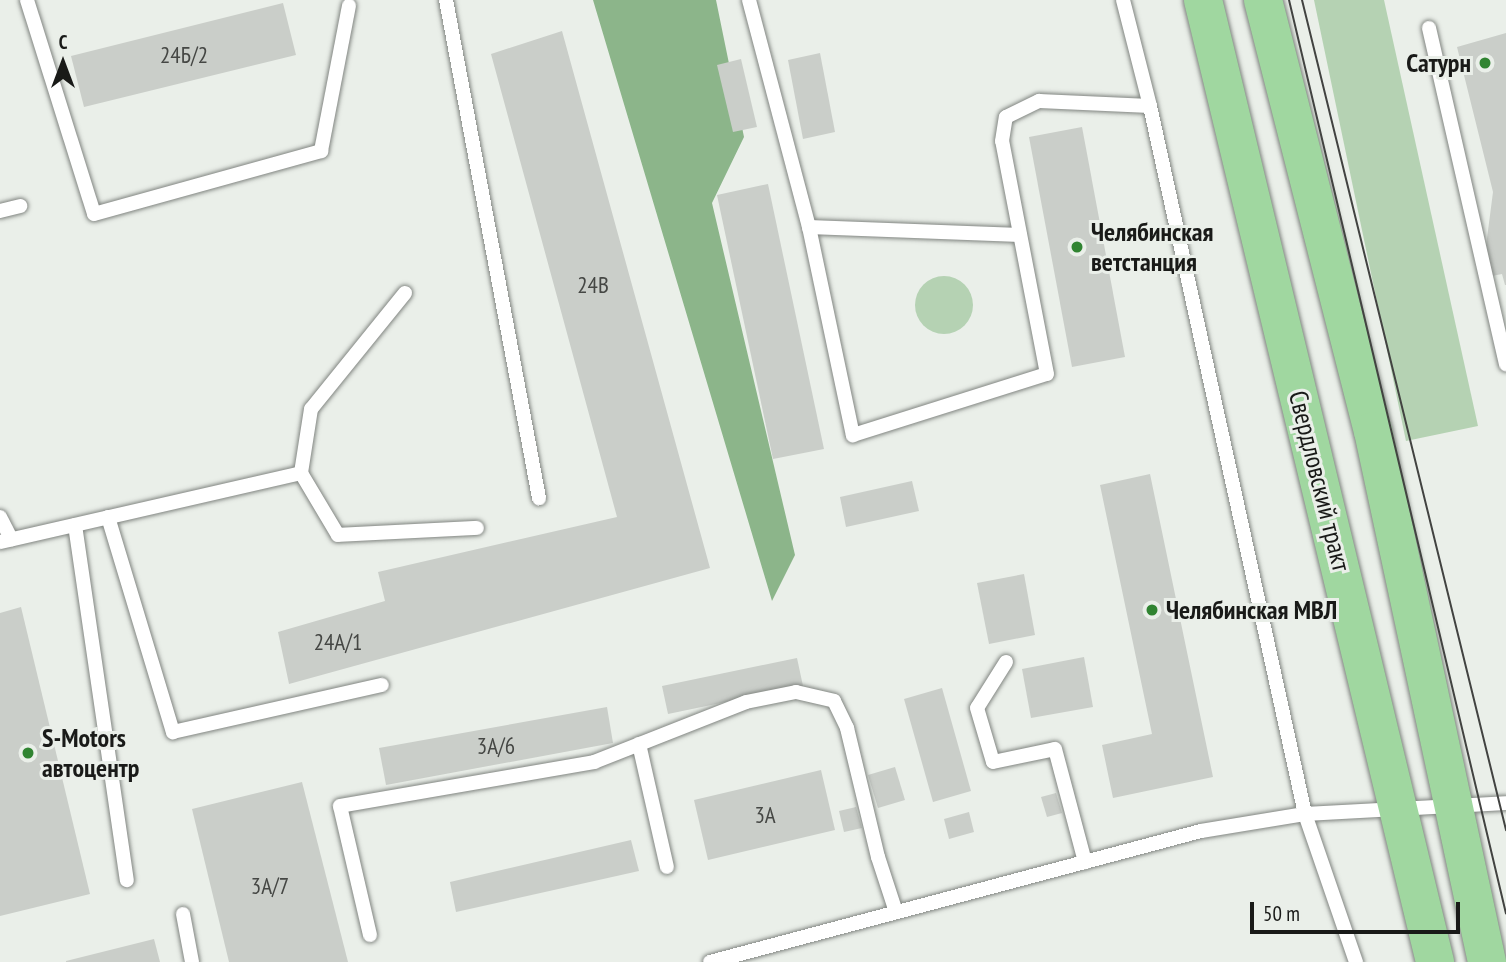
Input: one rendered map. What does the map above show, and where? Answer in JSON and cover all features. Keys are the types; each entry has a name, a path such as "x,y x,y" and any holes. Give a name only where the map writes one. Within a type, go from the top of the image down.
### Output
{"main road":[{"name":"Свердловский тракт","path":"1203,0 1401,812 1434,962"},
{"path":"1263,0 1373,431 1487,962"}],"lane":[{"path":"27,0 94,214 321,151 349,6"},
{"path":"446,0 540,498"},
{"path":"749,0 809,227 853,435 1047,374 1002,141 1006,117 1039,101 1150,106"},
{"path":"1123,0 1150,106 1305,814 1356,962"},
{"path":"1429,28 1506,364"},
{"path":"0,211 20,206"},
{"path":"809,227 1020,235"},
{"path":"405,293 311,409 301,473 338,535 477,528"},
{"path":"0,517 6,541 301,473"},
{"path":"108,517 173,732 382,685"},
{"path":"75,525 127,880"},
{"path":"1006,662 978,708 993,762 1055,749 1085,862"},
{"path":"370,935 340,806 594,762 746,702 796,692 834,701 847,728 878,857 896,912"},
{"path":"639,744 667,867"},
{"path":"710,962 1201,831 1305,814 1401,812 1506,803"},
{"path":"183,914 192,962"}],"green space":[{"path":"593,0 716,0 744,137 712,203 795,555 772,601"},
{"path":"1314,0 1384,0 1478,426 1406,441"},
{"path":"944,276 955,278 968,289 973,305 971,316 960,329 944,334 933,332 920,321 915,305 917,294 928,281"}],"building":[{"path":"283,3 296,55 84,107 71,56"},
{"path":"562,31 710,568 289,684 278,632 385,601 378,572 617,517 491,54"},
{"path":"1506,33 1505,285 1502,274 1492,276 1486,246 1493,192 1457,47"},
{"path":"820,53 835,132 803,139 788,60"},
{"path":"741,59 757,127 733,132 717,65"},
{"name":"Челябинская ветстанция","path":"1082,127 1125,357 1072,367 1029,137"},
{"path":"768,184 824,449 773,459 717,195"},
{"name":"Челябинская МВЛ","path":"1150,474 1213,777 1113,798 1102,745 1152,734 1100,485"},
{"path":"912,481 919,511 846,527 840,497"},
{"path":"1024,574 1035,635 989,644 977,583"},
{"name":"S-Motors автоцентр","path":"21,607 90,894 0,916 0,613"},
{"path":"1084,657 1093,707 1031,718 1022,669"},
{"path":"797,658 803,686 668,714 662,686"},
{"path":"942,688 971,791 933,802 904,699"},
{"path":"607,707 613,743 386,785 379,748"},
{"path":"895,767 905,800 878,808 868,775"},
{"path":"821,770 835,830 708,860 694,800"},
{"path":"302,782 348,962 229,962 192,809"},
{"path":"1056,793 1062,813 1047,817 1041,797"},
{"path":"856,807 862,828 844,832 839,811"},
{"path":"969,812 974,832 949,839 944,819"},
{"path":"631,840 639,871 456,912 450,882"},
{"path":"154,939 160,962 66,962 66,961"}],"tram line":[{"path":"1289,0 1506,914"},
{"path":"1302,0 1506,830"}],"place":[{"name":"Сатурн","path":"1485,63"},
{"name":"Челябинская ветстанция","path":"1077,247"},
{"name":"Челябинская МВЛ","path":"1152,610"},
{"name":"S-Motors автоцентр","path":"28,753"}]}
